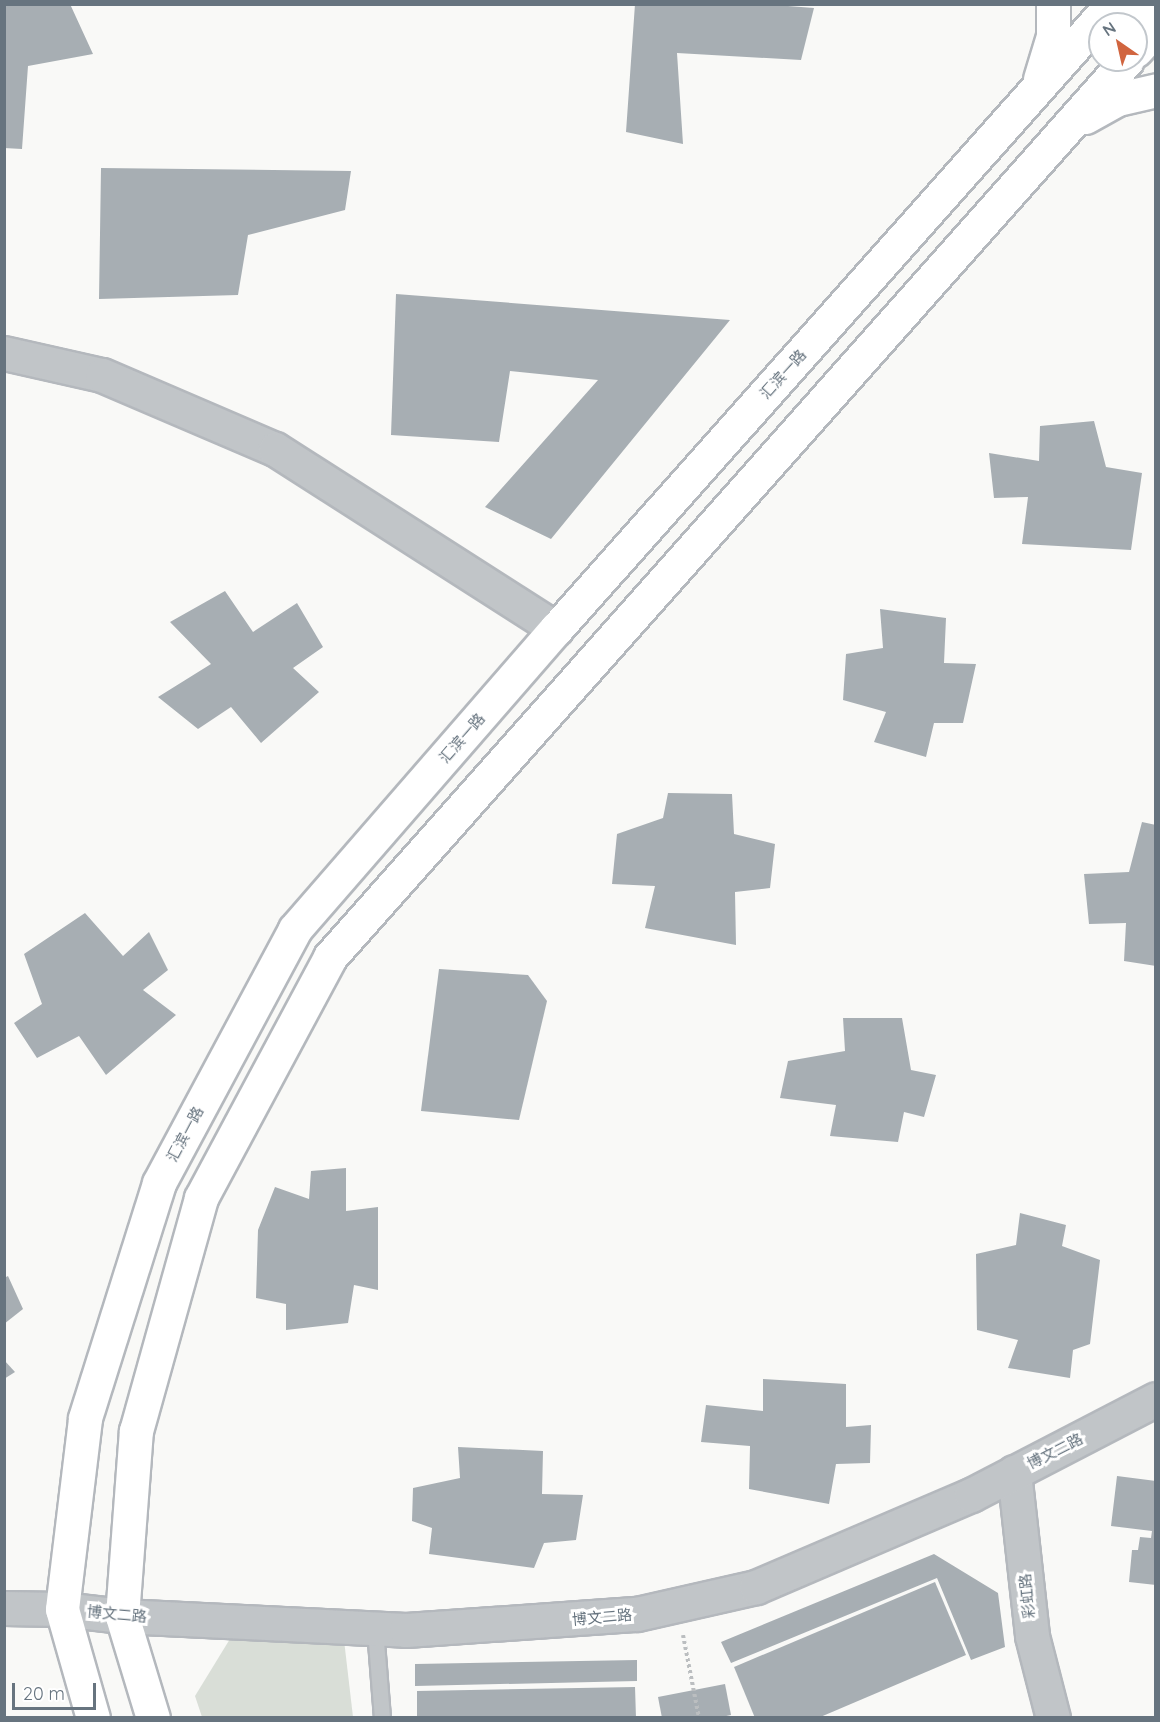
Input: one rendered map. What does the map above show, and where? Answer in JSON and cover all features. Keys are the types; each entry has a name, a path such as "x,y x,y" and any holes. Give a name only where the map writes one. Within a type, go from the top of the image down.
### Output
{"main road":[{"path":"1037,89 1053,36 1053,4"},
{"name":"汇滨一路","path":"62,1609 85,1418 159,1183 295,929 556,629 1112,4"},
{"path":"1132,4 1155,27"},
{"path":"153,1718 122,1616 136,1431 201,1198 330,957 1116,72"},
{"path":"1070,124 1118,99 1155,90"},
{"path":"62,1609 93,1718"}],"street":[{"path":"4,353 102,375 275,449 556,629"},
{"name":"博文二路","path":"4,1608 62,1609 122,1616 375,1629 436,1629 637,1614 756,1587 971,1495 1155,1400"},
{"name":"彩虹路","path":"1014,1473 1032,1636 1053,1718"}],"lane":[{"path":"375,1629 382,1718"}],"path":[{"path":"682,1631 699,1718"}],"shaded area":[{"path":"233,1634 344,1640 353,1717 202,1717 195,1696"}],"building":[{"path":"4,4 70,4 93,54 28,66 22,149 4,148"},
{"path":"635,4 761,4 814,8 801,60 677,53 683,144 626,132"},
{"path":"101,168 351,171 345,210 248,235 238,295 99,299"},
{"path":"396,294 730,320 551,539 485,507 598,380 510,371 499,442 391,435"},
{"path":"1094,421 1106,467 1142,473 1131,550 1022,544 1028,497 994,498 989,453 1039,461 1040,426"},
{"path":"225,591 253,632 297,603 323,647 293,668 319,692 261,743 231,707 198,729 158,697 211,664 170,622"},
{"path":"880,609 946,618 944,663 976,664 963,723 934,723 926,757 874,742 886,712 843,700 846,654 883,648"},
{"path":"668,793 732,794 734,834 775,844 770,888 735,892 736,945 645,928 655,886 612,884 617,834 663,818"},
{"path":"1142,822 1156,825 1156,966 1124,961 1126,923 1089,924 1084,874 1129,872"},
{"path":"85,913 123,956 149,932 168,970 143,990 176,1015 106,1075 79,1036 37,1058 14,1023 42,1004 24,954"},
{"path":"439,969 528,975 547,1001 519,1120 421,1111"},
{"path":"843,1018 902,1018 911,1070 936,1075 924,1117 904,1112 898,1142 830,1136 836,1105 780,1098 788,1061 845,1051"},
{"path":"346,1168 346,1211 378,1207 378,1290 354,1285 348,1323 286,1330 286,1304 256,1298 258,1230 275,1187 309,1199 311,1171"},
{"path":"1020,1213 1066,1225 1062,1246 1100,1260 1090,1344 1073,1350 1070,1378 1008,1368 1018,1340 977,1330 976,1254 1016,1245"},
{"path":"8,1276 23,1309 4,1324 4,1278"},
{"path":"4,1360 15,1372 4,1379"},
{"path":"763,1379 846,1384 846,1427 871,1425 870,1463 836,1464 829,1504 749,1489 750,1446 701,1442 706,1405 763,1411"},
{"path":"458,1447 543,1451 542,1494 583,1495 576,1540 544,1543 534,1568 429,1554 432,1528 412,1521 413,1488 460,1478"},
{"path":"1117,1476 1156,1481 1156,1585 1129,1582 1132,1550 1138,1550 1140,1537 1151,1538 1152,1531 1111,1526"},
{"path":"934,1554 998,1593 1005,1647 971,1660 937,1578 731,1663 721,1642"},
{"path":"935,1582 966,1655 818,1718 755,1718 734,1667"},
{"path":"637,1660 637,1681 415,1686 415,1664"},
{"path":"725,1684 731,1715 717,1718 662,1718 658,1697"},
{"path":"635,1687 636,1718 417,1718 417,1691"}]}
